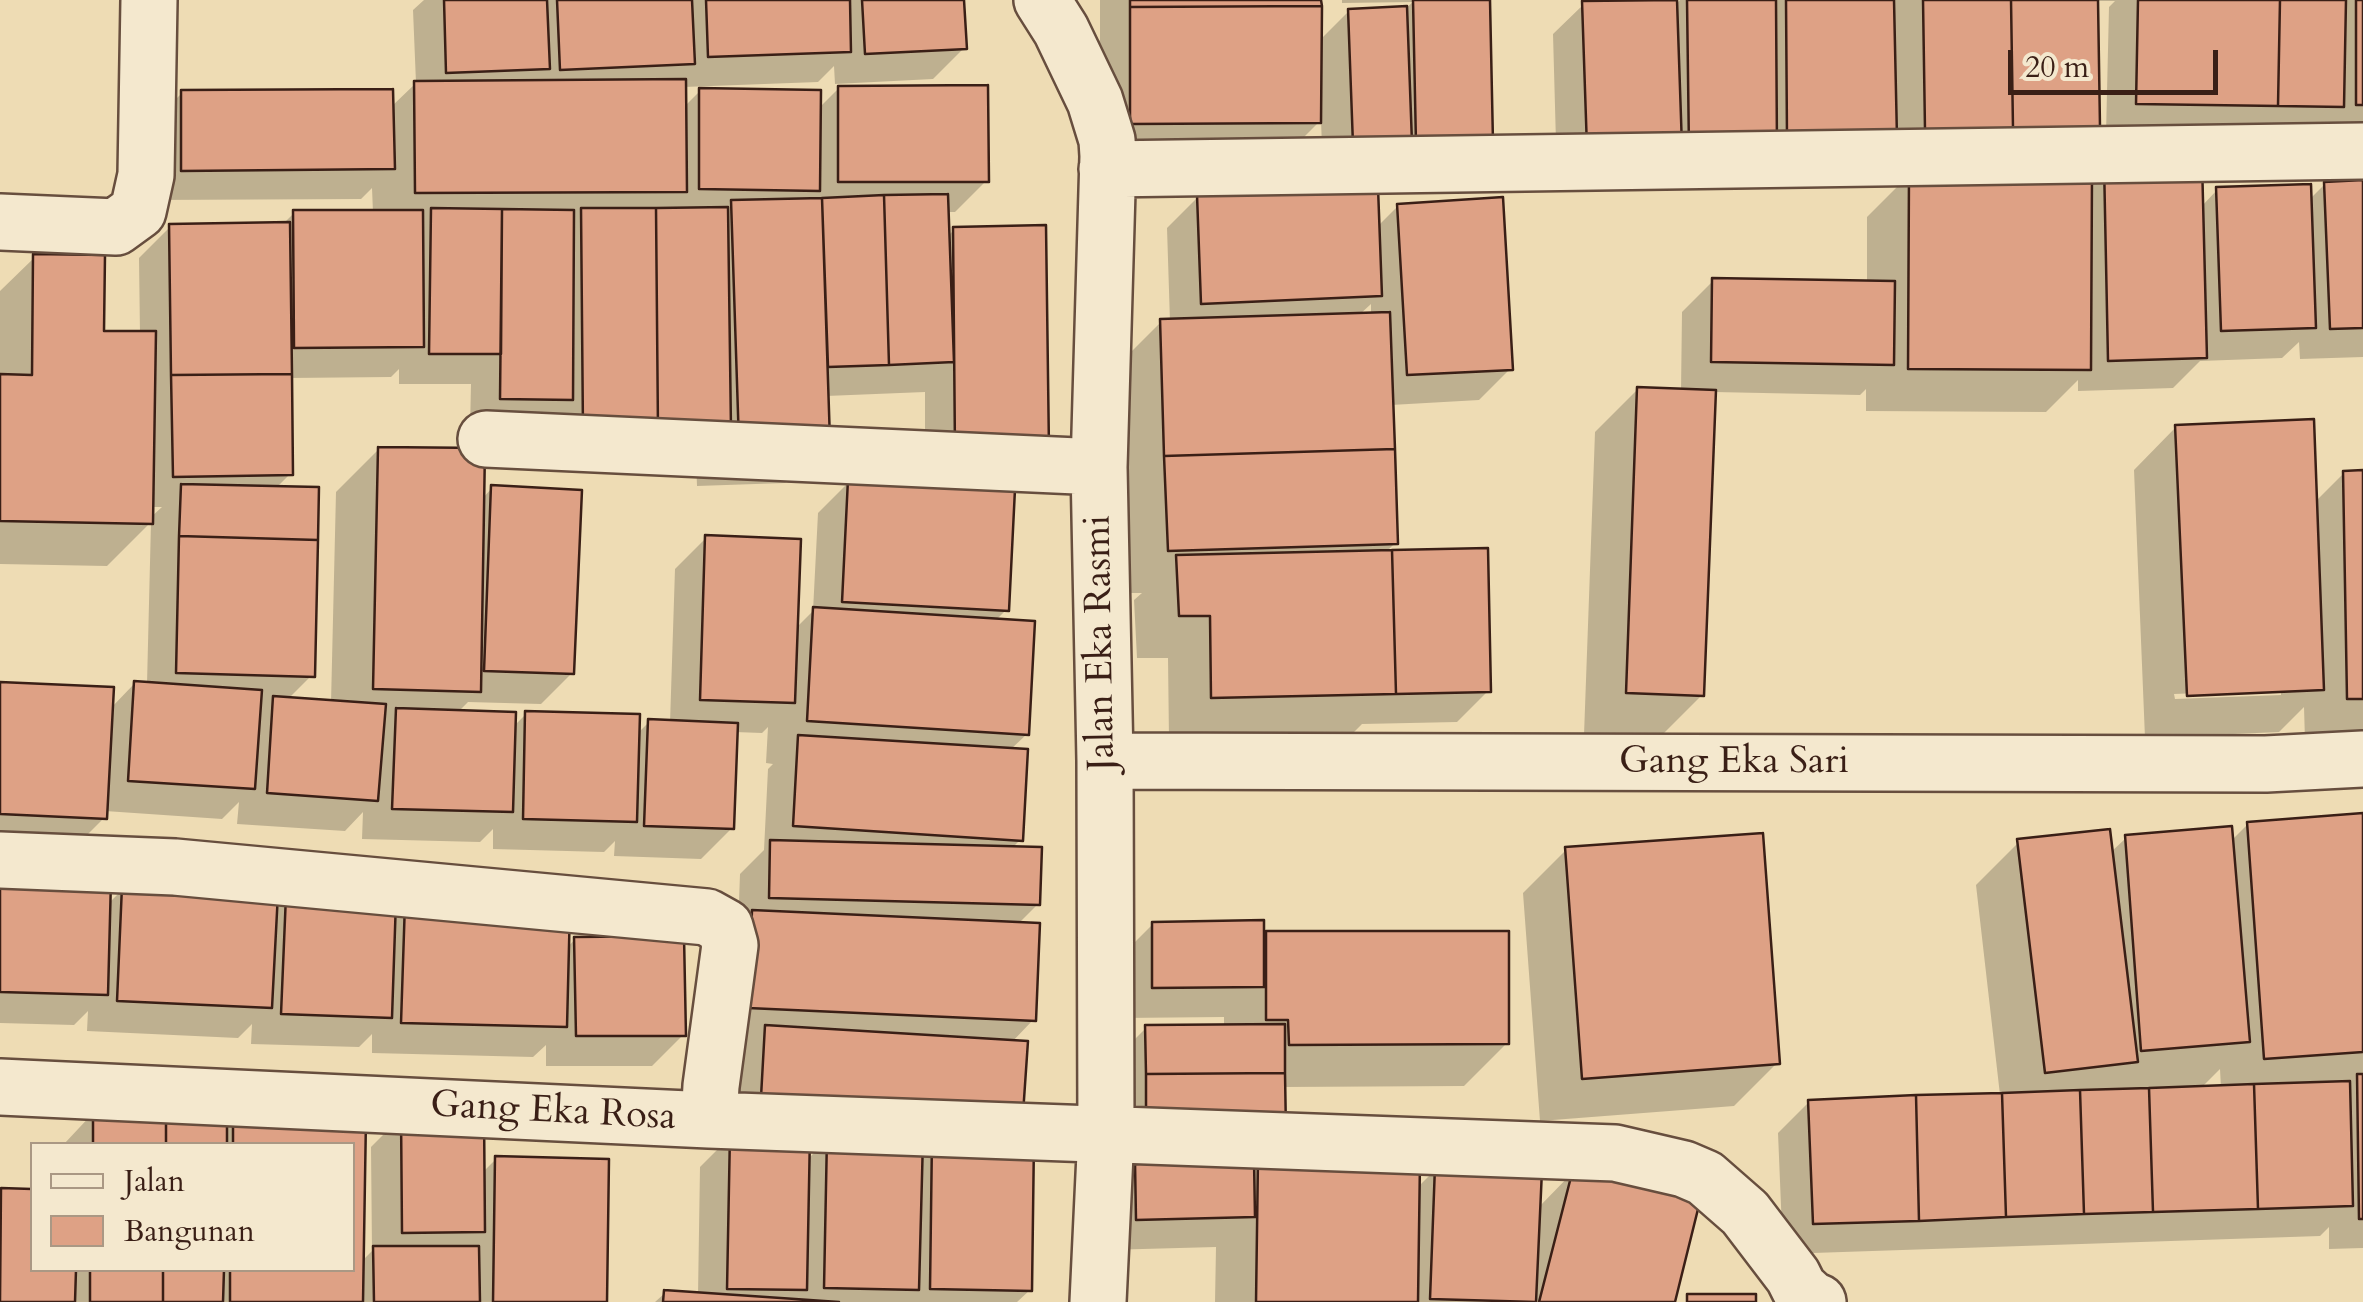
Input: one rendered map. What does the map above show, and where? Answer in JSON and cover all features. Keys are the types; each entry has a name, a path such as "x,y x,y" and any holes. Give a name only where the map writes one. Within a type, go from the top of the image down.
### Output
{"street":[{"path":"0,222 116,228 138,211 146,175 148,0"},
{"name":"Jalan Eka Rasmi","path":"1042,0 1061,30 1094,101 1107,140 1098,467 1105,762 1106,1133 1098,1302"},
{"path":"1107,170 2363,151"},
{"path":"486,439 1098,467"},
{"name":"Gang Eka Sari","path":"1105,762 2266,764 2363,759"},
{"path":"0,860 175,867 707,917 726,927 730,946 709,1120"},
{"name":"Gang Eka Rosa","path":"0,1087 709,1120 1615,1153 1684,1169 1705,1178 1732,1200 1759,1230 1799,1288 1818,1302"}],"building":[{"path":"444,0 547,0 550,69 446,73"},
{"path":"557,0 692,0 695,64 560,70"},
{"path":"706,0 850,0 851,52 708,57"},
{"path":"862,0 964,0 967,49 865,54"},
{"path":"1130,0 1321,0 1322,6 1130,7"},
{"path":"1413,0 1490,0 1493,142 1416,144"},
{"path":"1677,0 1682,147 1587,149 1582,1"},
{"path":"1687,0 1776,0 1777,150 1689,150"},
{"path":"1786,0 1894,0 1897,138 1787,140"},
{"path":"1923,0 2011,0 2013,128 1925,130"},
{"path":"2011,0 2098,0 2100,127 2013,128"},
{"path":"2138,0 2280,0 2278,106 2136,104"},
{"path":"2280,0 2346,0 2344,107 2278,106"},
{"path":"2356,0 2363,0 2363,105 2356,105"},
{"path":"1322,6 1321,123 1130,124 1130,7"},
{"path":"1407,6 1412,143 1353,145 1348,9"},
{"path":"686,79 687,192 415,193 414,81"},
{"path":"988,85 989,182 838,182 838,86"},
{"path":"699,88 821,90 820,191 699,189"},
{"path":"393,89 395,169 181,171 181,90"},
{"path":"2202,161 2207,358 2108,361 2104,163"},
{"path":"1909,172 2092,173 2091,370 1908,369"},
{"path":"2363,180 2363,328 2330,329 2324,182"},
{"path":"2311,184 2316,328 2221,331 2216,187"},
{"path":"1378,187 1382,296 1201,304 1197,195"},
{"path":"948,194 954,362 889,365 884,195"},
{"path":"884,195 889,365 828,367 822,198"},
{"path":"1503,197 1513,370 1407,375 1397,204"},
{"path":"822,198 830,441 739,444 731,200"},
{"path":"728,207 731,430 658,431 656,208"},
{"path":"431,208 502,209 501,354 429,354"},
{"path":"581,208 656,208 658,431 583,432"},
{"path":"502,209 574,210 573,400 500,399"},
{"path":"293,210 423,210 424,347 294,348"},
{"path":"290,222 292,374 171,375 169,224"},
{"path":"1046,225 1049,450 955,452 953,227"},
{"path":"33,254 105,255 104,331 156,331 153,524 0,521 0,374 32,375"},
{"path":"1712,278 1895,281 1894,365 1711,362"},
{"path":"1390,312 1395,449 1164,456 1160,319"},
{"path":"292,374 293,475 173,477 171,375"},
{"path":"1637,387 1716,390 1704,696 1626,693"},
{"path":"2314,419 2324,690 2187,696 2175,425"},
{"path":"378,447 485,448 481,692 373,689"},
{"path":"1395,449 1398,544 1168,551 1164,456"},
{"path":"2363,470 2363,699 2347,699 2343,471"},
{"path":"848,479 1015,489 1009,611 842,602"},
{"path":"181,484 319,487 318,540 179,536"},
{"path":"491,485 582,490 574,674 484,671"},
{"path":"705,535 801,539 795,703 700,700"},
{"path":"179,536 318,540 315,677 176,673"},
{"path":"1488,548 1491,692 1396,694 1392,550"},
{"path":"1392,550 1396,694 1211,698 1210,616 1179,616 1176,555"},
{"path":"813,607 1035,621 1029,735 807,721"},
{"path":"134,681 262,690 255,789 128,781"},
{"path":"0,682 114,687 107,819 0,814"},
{"path":"273,696 386,704 378,801 267,793"},
{"path":"396,708 516,712 513,812 392,809"},
{"path":"525,711 640,714 637,822 523,819"},
{"path":"648,719 738,723 734,829 644,826"},
{"path":"798,735 1028,749 1023,841 793,826"},
{"path":"2363,813 2363,1052 2264,1059 2247,822"},
{"path":"2232,826 2250,1042 2141,1051 2125,835"},
{"path":"2110,829 2138,1062 2045,1073 2017,839"},
{"path":"1763,833 1780,1064 1582,1079 1565,847"},
{"path":"770,840 1042,847 1040,905 769,898"},
{"path":"0,876 111,880 108,995 0,992"},
{"path":"122,886 278,893 272,1008 117,1001"},
{"path":"286,895 396,900 392,1018 281,1014"},
{"path":"405,902 570,906 567,1027 401,1023"},
{"path":"752,910 1040,923 1036,1021 748,1008"},
{"path":"1264,920 1264,987 1152,988 1152,922"},
{"path":"1266,931 1509,931 1509,1044 1289,1045 1288,1020 1266,1020"},
{"path":"684,936 686,1036 576,1036 574,937"},
{"path":"1285,1024 1285,1073 1146,1074 1145,1025"},
{"path":"765,1025 1028,1041 1023,1114 761,1097"},
{"path":"1285,1073 1286,1132 1146,1133 1146,1074"},
{"path":"2357,1074 2363,1074 2363,1219 2359,1219"},
{"path":"2350,1081 2353,1206 2258,1209 2254,1084"},
{"path":"2254,1084 2258,1209 2153,1212 2149,1088"},
{"path":"2149,1088 2153,1212 2084,1214 2080,1090"},
{"path":"2080,1090 2084,1214 2006,1217 2002,1093"},
{"path":"2002,1093 2006,1217 1919,1221 1916,1095"},
{"path":"1916,1095 1919,1221 1813,1224 1808,1100"},
{"path":"93,1110 166,1111 166,1142 93,1142"},
{"path":"166,1111 227,1112 227,1142 166,1142"},
{"path":"484,1113 485,1232 402,1233 401,1114"},
{"path":"233,1115 366,1118 363,1302 230,1302 230,1272 355,1272 355,1142 233,1142"},
{"path":"730,1133 810,1134 807,1290 727,1289"},
{"path":"827,1136 923,1139 919,1290 824,1288"},
{"path":"932,1137 1034,1139 1032,1291 930,1289"},
{"path":"495,1156 609,1159 607,1302 493,1302"},
{"path":"1258,1158 1420,1161 1418,1302 1256,1302"},
{"path":"1254,1160 1255,1217 1136,1220 1135,1162"},
{"path":"1435,1166 1542,1170 1536,1302 1430,1299"},
{"path":"1573,1169 1700,1201 1675,1302 1539,1302"},
{"path":"1,1188 30,1189 30,1272 76,1272 75,1302 0,1302"},
{"path":"373,1246 479,1246 480,1302 374,1302"},
{"path":"90,1272 163,1272 163,1302 90,1302"},
{"path":"163,1272 224,1272 223,1302 163,1302"},
{"path":"664,1290 839,1302 663,1302"},
{"path":"1687,1294 1756,1294 1756,1302 1687,1302"}]}
